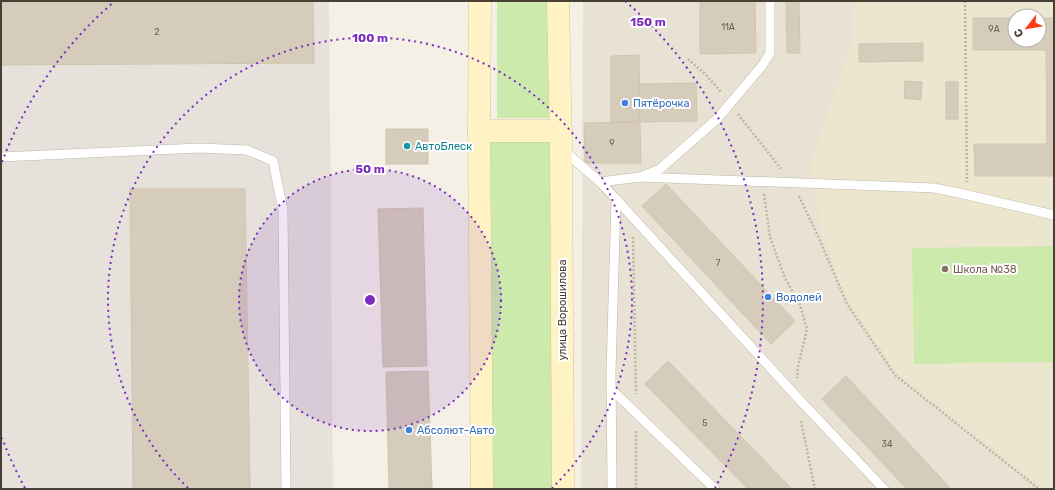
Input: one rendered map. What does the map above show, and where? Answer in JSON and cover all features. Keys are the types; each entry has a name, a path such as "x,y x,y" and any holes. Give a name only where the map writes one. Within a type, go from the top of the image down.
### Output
{"main road":[{"path":"480,1 479,131 482,489"},
{"name":"улица Ворошилова","path":"558,1 561,140 563,489"},
{"path":"479,131 561,140"}],"lane":[{"path":"640,177 660,169 717,119 762,66 770,53 770,1"},
{"path":"561,140 633,216 796,396 884,489"},
{"path":"1,157 199,148 246,150 273,161 283,210 286,489"},
{"path":"600,182 640,177 934,188 1054,215"},
{"path":"612,489 611,389 616,199"},
{"path":"611,389 715,489"}],"path":[{"path":"965,1 968,195"},
{"path":"688,59 723,93 792,183 818,236 847,304 895,375 1039,489"},
{"path":"764,182 770,237 785,278 800,305 807,329 798,367 796,396 815,489"},
{"path":"633,216 636,489"}],"shaded area":[{"path":"1,1 329,1 333,489 1,489"},
{"path":"583,1 1054,1 1054,489 581,489"},
{"name":"Школа №38","path":"854,1 1054,1 1054,489 1044,489 897,372 850,303 822,234 810,168 854,37"}],"green space":[{"path":"497,1 549,1 549,118 497,118"},
{"path":"479,131 560,131 563,489 482,489"},
{"path":"1054,246 1054,362 914,364 912,248"}],"building":[{"path":"1,1 313,1 314,63 1,65"},
{"path":"700,1 755,1 756,53 700,54"},
{"path":"786,1 799,1 800,53 787,53"},
{"path":"973,18 1007,18 1007,48 1047,48 1047,18 1054,18 1054,50 973,50"},
{"path":"923,43 923,61 859,62 859,44"},
{"path":"1046,50 1054,50 1054,176 975,176 974,144 1047,144"},
{"name":"Пятёрочка","path":"639,55 640,122 611,122 611,56"},
{"path":"905,81 922,82 921,100 904,98"},
{"path":"946,82 958,82 958,119 946,119"},
{"path":"696,83 697,121 640,122 639,84"},
{"path":"640,122 641,163 585,163 584,123"},
{"name":"АвтоБлеск","path":"386,129 428,129 428,164 386,164"},
{"path":"666,184 795,321 771,344 642,206"},
{"path":"130,189 245,189 250,489 133,489"},
{"path":"423,208 427,366 383,367 378,209"},
{"path":"668,361 792,489 748,489 645,384"},
{"name":"Абсолют-Авто","path":"428,371 432,488 389,489 386,372"},
{"path":"846,376 951,489 907,489 822,399"}],"place":[{"name":"Пятёрочка","path":"625,103"},
{"name":"АвтоБлеск","path":"407,146"},
{"name":"Школа №38","path":"945,269"},
{"name":"Водолей","path":"768,297"},
{"name":"Абсолют-Авто","path":"409,430"}]}
